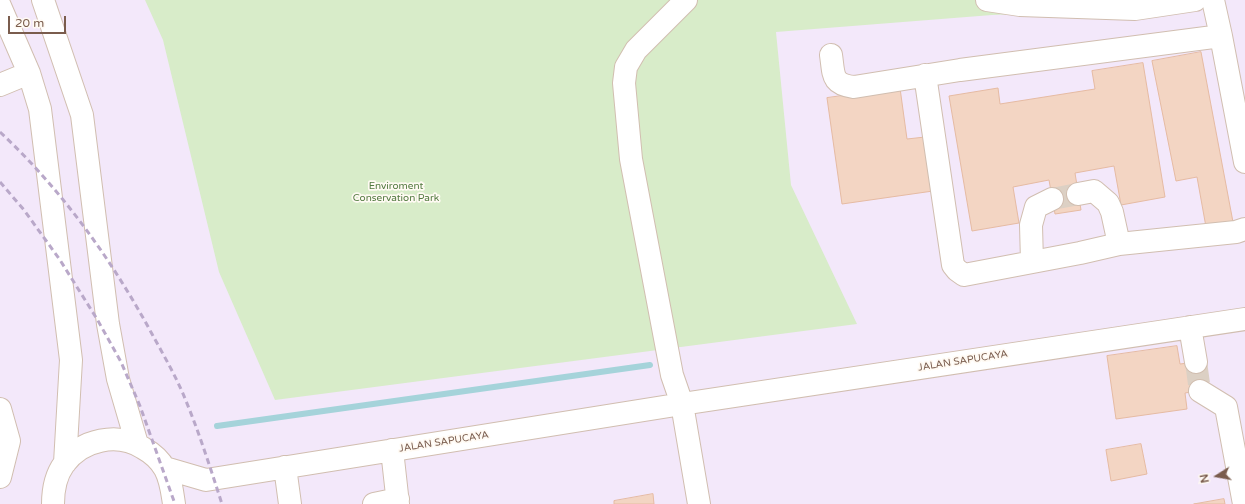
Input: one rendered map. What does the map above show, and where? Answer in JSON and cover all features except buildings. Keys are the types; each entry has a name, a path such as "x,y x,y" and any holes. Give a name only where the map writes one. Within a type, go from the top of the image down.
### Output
{"street":[{"path":"43,0 82,115 108,324 118,380 137,444"},
{"path":"686,0 636,50 626,67 624,83 631,159 672,374 682,404 699,504"},
{"path":"987,0 1020,5 1135,9 1195,0"},
{"path":"1213,0 1245,162"},
{"path":"0,6 29,73 40,109 71,360 65,463"},
{"path":"831,55 834,77 842,85 854,86 925,75 1221,36"},
{"path":"0,85 29,73"},
{"path":"925,75 953,265 964,275 1119,244 1236,232 1245,229"},
{"path":"1078,194 1094,191 1108,203 1112,212 1119,244"},
{"path":"1032,262 1031,225 1036,207 1052,199"},
{"name":"JALAN SAPUCAYA","path":"206,480 682,404 1245,319"},
{"path":"1190,327 1196,362"},
{"path":"1200,391 1226,407 1236,418 1244,504"},
{"path":"0,414 9,441 0,477"},
{"path":"53,504 55,482 65,463 79,450 98,441 118,439 137,444 153,454 165,468 172,485 174,504"},
{"path":"374,504 398,502 392,450"},
{"path":"285,467 290,504"},
{"path":"165,468 206,480"},
{"path":"174,504 206,480"}],"shaded area":[{"path":"0,0 1245,0 1245,504 0,504"}],"green space":[{"name":"Enviroment Conservation Park","path":"145,0 1197,0 1198,7 992,15 776,32 791,185 857,324 275,400 219,272 163,40"}],"waterway":[{"path":"217,426 650,365"}],"tunnel":[{"path":"1052,199 1078,194"},
{"path":"1196,362 1200,391"}],"railway":[{"path":"0,132 23,154 65,202 103,253 137,306 182,392 201,440 222,504"},
{"path":"0,182 24,210 60,260 97,319 121,362 140,406 175,504"}]}
